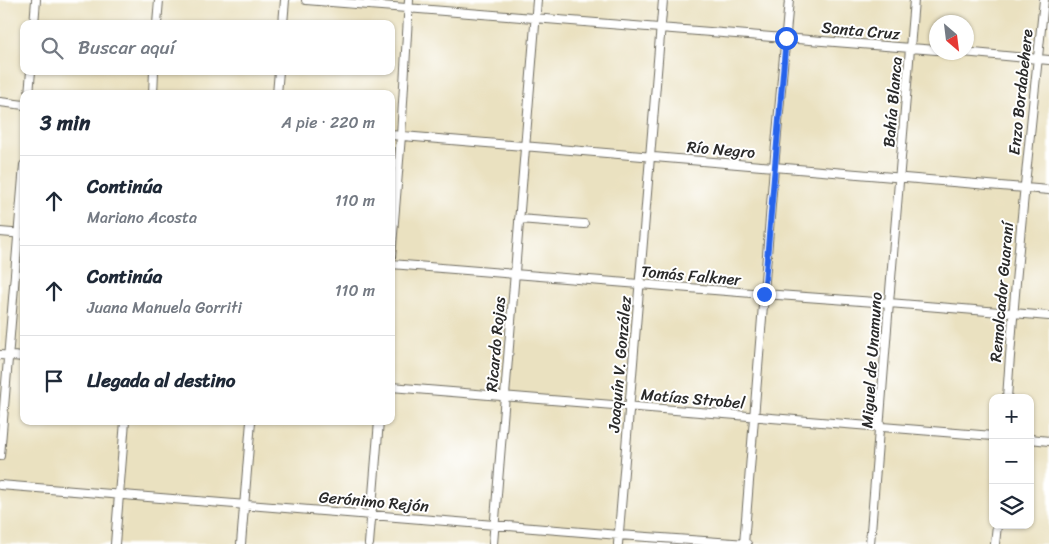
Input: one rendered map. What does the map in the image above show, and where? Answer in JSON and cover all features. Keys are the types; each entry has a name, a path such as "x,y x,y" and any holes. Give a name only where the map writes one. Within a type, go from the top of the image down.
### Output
{"street":[{"path":"34,20 36,0"},
{"path":"157,20 159,0"},
{"path":"283,20 285,0"},
{"name":"Santa Cruz","path":"306,0 408,4 536,18 929,49"},
{"name":"Ricardo Rojas","path":"493,544 537,0"},
{"name":"Joaquín V. González","path":"618,544 663,0"},
{"path":"745,544 789,0"},
{"name":"Bahía Blanca","path":"899,177 914,0"},
{"name":"Enzo Bordabehere","path":"1024,188 1044,0"},
{"path":"395,209 408,4"},
{"path":"974,53 1049,60"},
{"path":"29,90 31,75"},
{"path":"153,90 154,75"},
{"path":"277,90 279,75"},
{"path":"0,102 20,104"},
{"name":"Río Negro","path":"395,135 1049,190"},
{"name":"Miguel de Unamuno","path":"870,544 899,177"},
{"name":"Remolcador Guaraní","path":"1007,394 1024,188"},
{"path":"519,219 584,224"},
{"path":"0,232 20,234"},
{"path":"0,456 4,356 20,241"},
{"name":"Tomás Falkner","path":"395,264 1049,316"},
{"path":"4,356 20,357"},
{"name":"Matías Strobel","path":"395,387 989,436"},
{"path":"115,544 125,425"},
{"path":"241,544 251,425"},
{"path":"369,544 379,425"},
{"path":"1034,439 1049,441"},
{"name":"Gerónimo Rejón","path":"0,485 745,544"},
{"path":"995,544 997,529"}],"route":[{"path":"764,294 786,38"}]}
